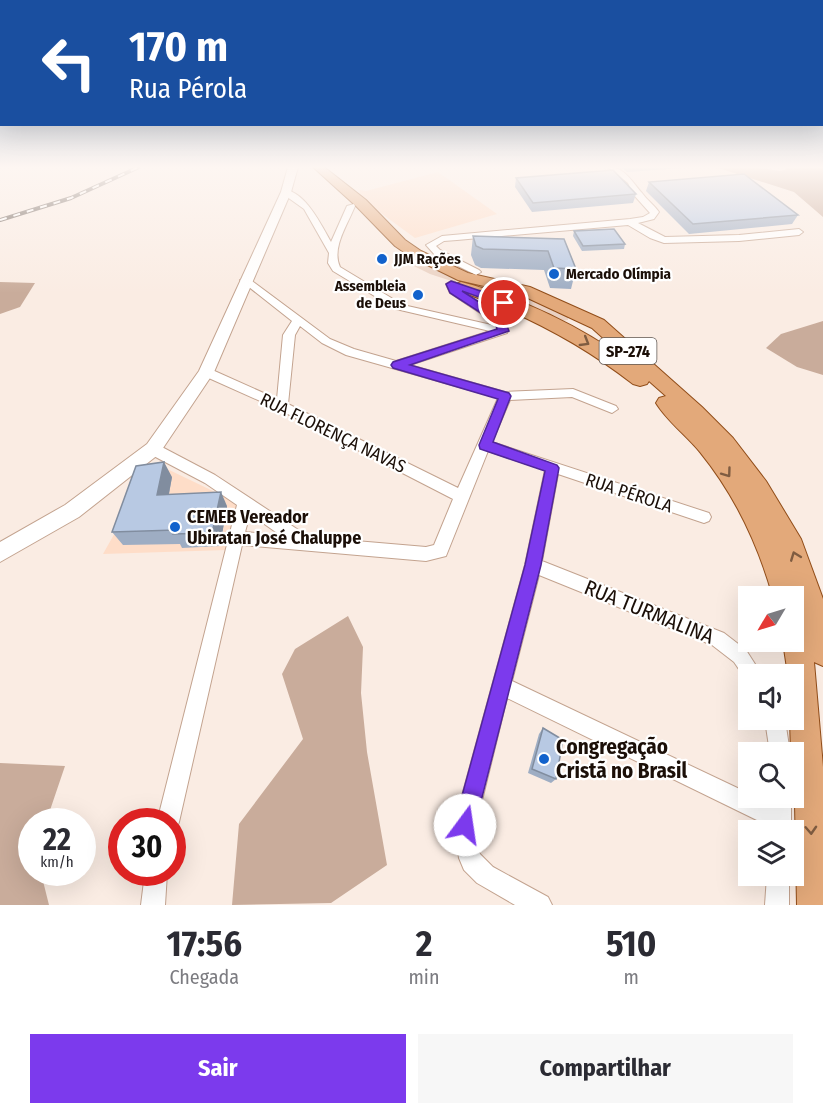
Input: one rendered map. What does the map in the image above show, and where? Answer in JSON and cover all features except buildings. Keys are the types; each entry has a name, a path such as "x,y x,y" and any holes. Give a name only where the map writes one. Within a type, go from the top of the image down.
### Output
{"main road":[{"path":"0,553 72,511 153,449 206,372 278,209"},
{"name":"SP-274","path":"355,209 408,257 469,279 524,290 598,324 695,412 726,444 758,487 789,538 814,610 823,652"},
{"name":"SP-274","path":"367,209 400,243 408,257"},
{"path":"469,279 516,277 537,283 551,292 572,312 575,319 568,325 552,325"},
{"name":"SP-274","path":"469,279 504,303 578,338 622,365 661,398 707,446 742,494 776,563 783,586"},
{"path":"790,742 802,672 799,652"},
{"path":"799,808 815,905"}],"street":[{"path":"308,209 332,251"},
{"path":"350,209 332,251 332,264 336,270 393,304 503,331"},
{"path":"503,331 500,321 454,291 469,279 432,245 442,239 457,237 630,222 648,219 655,212 652,209"},
{"path":"630,222 664,240 739,238 799,232"},
{"path":"245,280 297,320 339,347 505,396 573,393 612,409"},
{"path":"282,406 289,335 297,320"},
{"path":"397,365 503,331"},
{"name":"RUA FLORENÇA NAVAS","path":"206,372 282,406 460,496"},
{"path":"237,538 426,554 440,551 460,496 485,445 505,396"},
{"name":"RUA PÉROLA","path":"485,445 704,517"},
{"path":"153,449 210,479 306,544"},
{"path":"540,905 485,875 472,862 467,849 465,825 533,565 552,468"},
{"path":"171,808 246,502"},
{"name":"RUA TURMALINA","path":"533,565 718,639 740,656 745,664"},
{"path":"500,685 769,820"},
{"path":"153,905 155,886"},
{"path":"777,905 778,886"}],"shaded area":[{"path":"376,209 490,209 497,214 415,238"},
{"path":"814,209 823,209 823,217"},
{"path":"412,259 504,289 568,315 568,320 560,321 430,274 406,262"},
{"path":"0,282 35,283 20,307 0,314"},
{"path":"823,321 823,375 797,367 766,348 781,334"},
{"name":"CEMEB Vereador Ubiratan José Chaluppe","path":"163,467 238,503 226,550 103,554 148,474"},
{"path":"348,616 363,647 361,693 367,752 387,865 331,903 232,905 239,824 303,739 282,674 295,649"},
{"path":"0,763 65,766 51,808 18,808 18,886 44,886 49,905 0,905"}],"railway":[{"path":"0,220 35,209"}],"place":[{"name":"JJM Rações","path":"382,259"},
{"name":"Mercado Olímpia","path":"554,274"},
{"name":"Assembleia de Deus","path":"418,295"},
{"name":"CEMEB Vereador Ubiratan José Chaluppe","path":"175,527"},
{"name":"Congregação Cristã no Brasil","path":"544,759"}],"route":[{"path":"465,825 533,565 552,468 485,445 505,396 397,365 503,331 500,321 454,291 451,284 504,303"}]}
